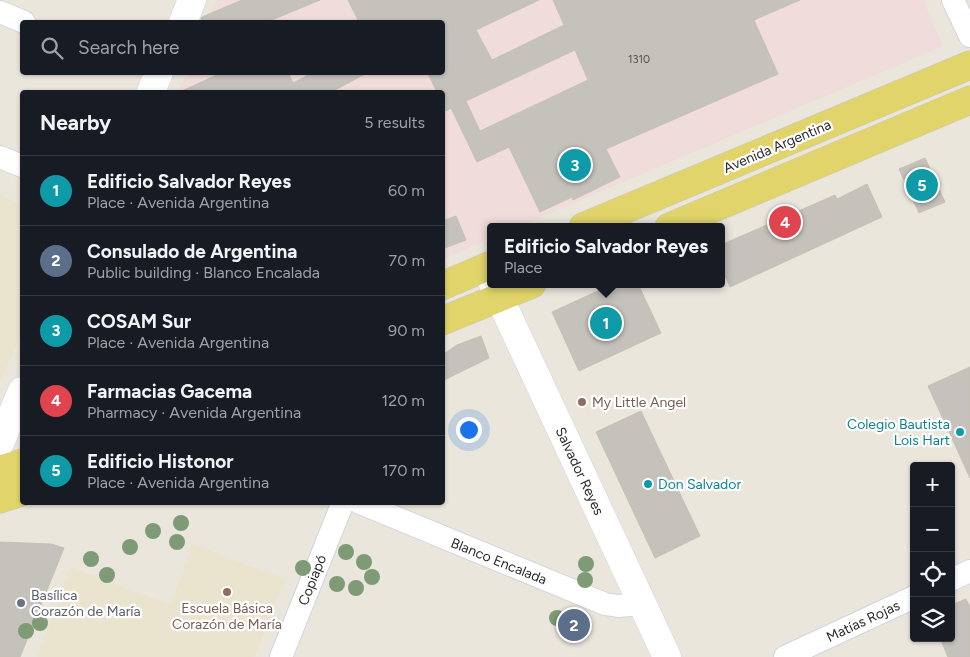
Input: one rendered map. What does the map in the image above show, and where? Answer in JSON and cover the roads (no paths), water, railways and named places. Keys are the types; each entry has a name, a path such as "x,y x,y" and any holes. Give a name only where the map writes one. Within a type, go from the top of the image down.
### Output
{"main road":[{"name":"Avenida Argentina","path":"593,223 970,65"},
{"path":"678,223 970,100"},
{"path":"445,286 487,280"},
{"path":"445,318 487,283"},
{"path":"0,470 20,464"},
{"path":"0,499 20,493"}],"street":[{"path":"184,20 192,0"},
{"path":"953,0 970,36"},
{"path":"0,12 20,20"},
{"path":"0,157 20,165"},
{"name":"Salvador Reyes","path":"496,288 668,657"},
{"path":"0,443 20,396"},
{"name":"Copiapó","path":"281,657 342,505"},
{"name":"Blanco Encalada","path":"365,505 605,604 618,606 643,604"},
{"path":"955,578 970,571"},
{"name":"Matías Rojas","path":"785,657 910,599"}],"place":[{"name":"COSAM Sur","path":"575,165"},
{"name":"Edificio Histonor","path":"922,185"},
{"name":"Farmacias Gacema","path":"785,222"},
{"name":"Edificio Salvador Reyes","path":"606,323"},
{"name":"My Little Angel","path":"582,402"},
{"name":"Colegio Bautista Lois Hart","path":"960,432"},
{"name":"Don Salvador","path":"648,484"},
{"name":"Escuela Básica Corazón de María","path":"227,592"},
{"name":"Basílica Corazón de María","path":"21,603"},
{"name":"Consulado de Argentina","path":"574,625"}]}
